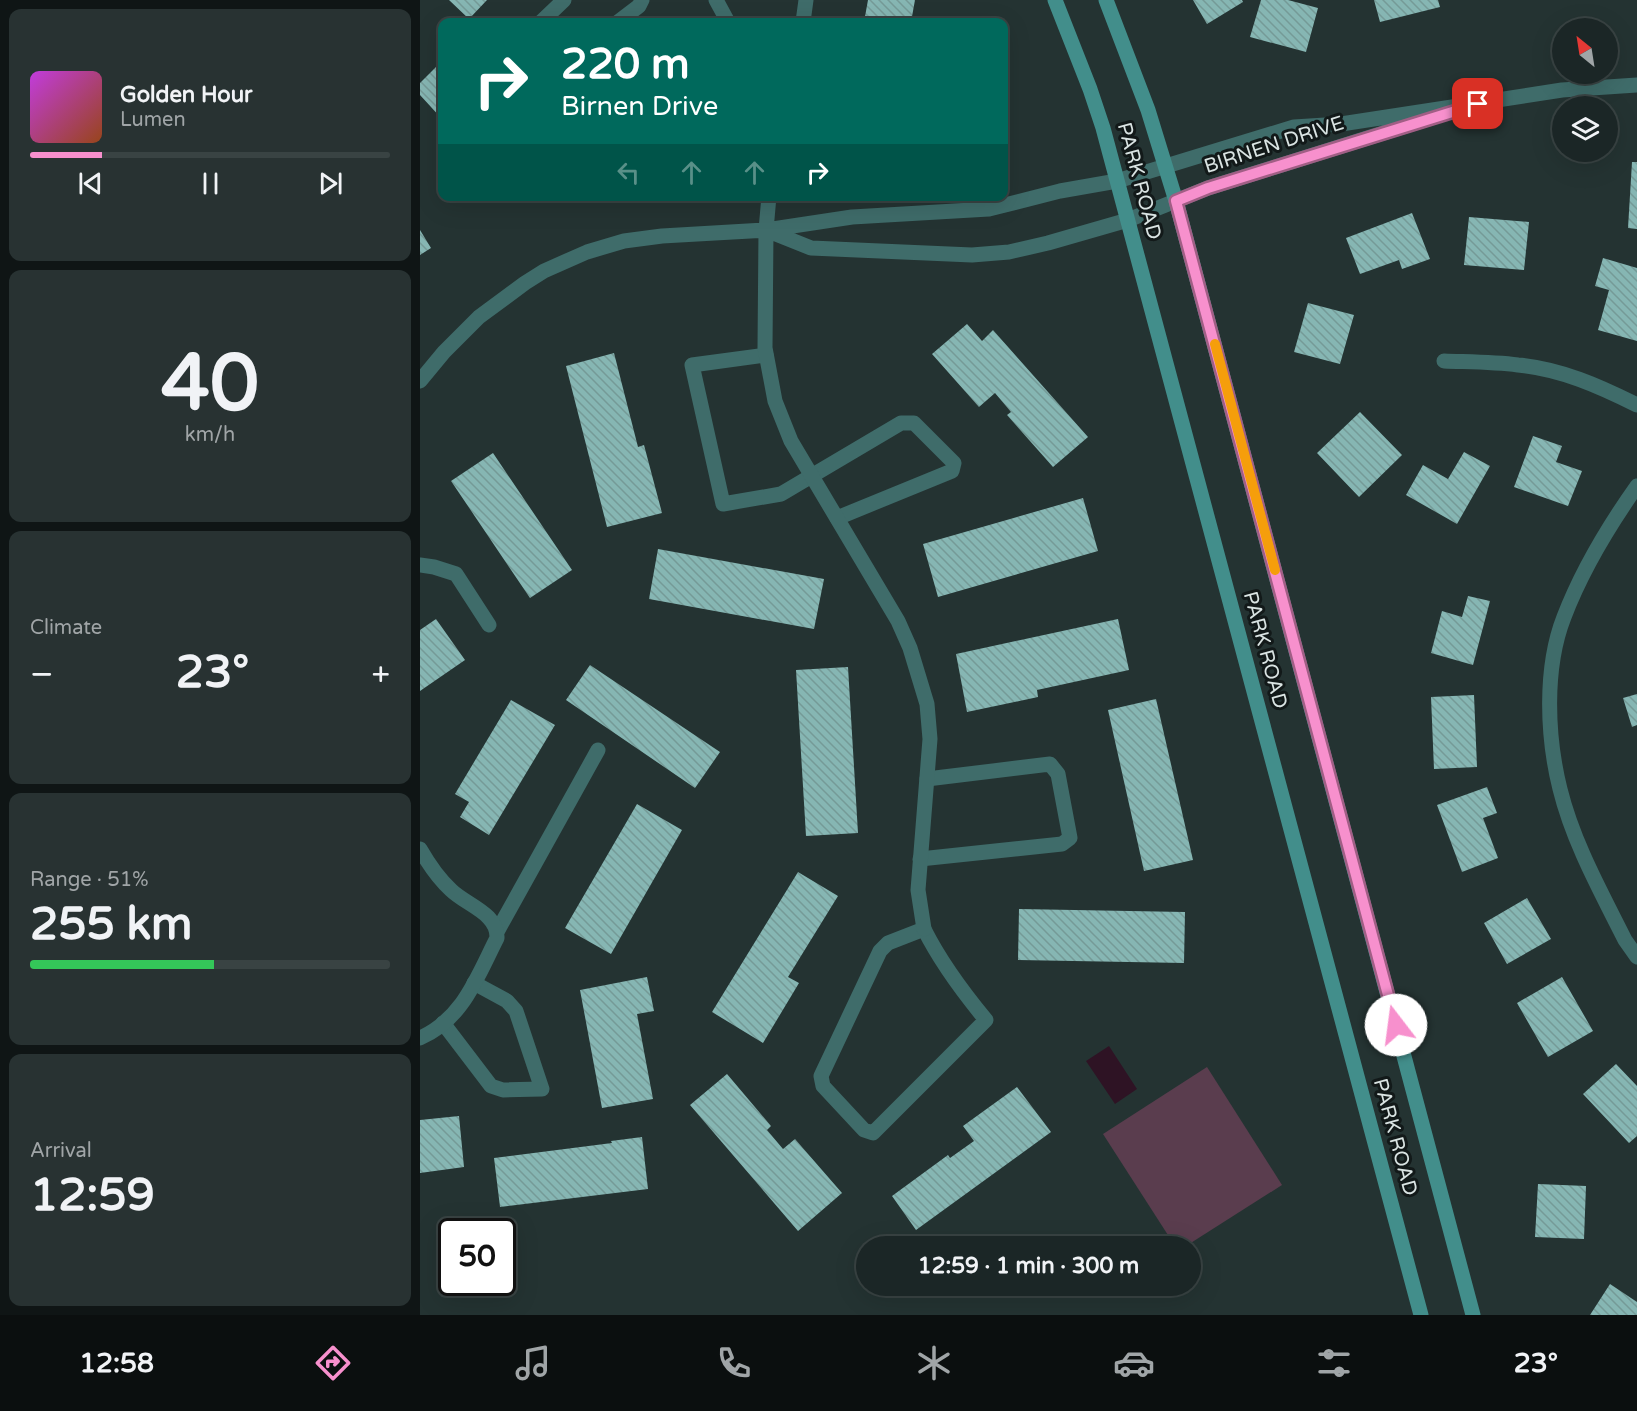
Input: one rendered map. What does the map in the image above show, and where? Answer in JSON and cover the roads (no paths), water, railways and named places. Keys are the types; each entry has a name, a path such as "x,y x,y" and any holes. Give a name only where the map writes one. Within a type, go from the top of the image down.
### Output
{"main road":[{"name":"PARK ROAD","path":"1055,0 1090,89 1128,220 1421,1315"},
{"name":"PARK ROAD","path":"1106,0 1167,166 1473,1315"}],"street":[{"path":"545,18 564,0"},
{"path":"623,18 639,6 642,0"},
{"path":"716,0 726,18"},
{"path":"804,18 806,0"},
{"name":"BIRNEN DRIVE","path":"420,381 444,352 479,317 534,277 587,252 624,241 662,236 766,230 852,217 989,208 1060,191 1117,181 1294,127 1341,124 1562,90 1637,85"},
{"name":"BIRNEN DRIVE","path":"766,230 811,248 972,255 1009,252 1128,220 1218,185 1478,104"},
{"path":"768,201 766,355 776,401 791,441 898,621 920,676 927,704 930,740 918,890 924,929 937,956 986,1020 873,1133 864,1130 823,1086 821,1076 880,951 888,943 924,929"},
{"path":"766,355 692,365 723,504 781,494 901,423 914,423 954,463 952,471 837,518"},
{"path":"1444,362 1520,365 1569,375 1594,383 1637,405"},
{"path":"1637,486 1597,546 1563,619 1552,664 1550,715 1555,765 1560,790 1572,825 1625,940 1637,957"},
{"path":"420,565 456,574 489,625"},
{"path":"420,1038 443,1023 464,1003 497,938 498,930 598,750"},
{"path":"920,859 1062,844 1070,838 1058,774 1050,764 927,779"},
{"path":"420,849 428,863 451,890 492,920 498,930"},
{"path":"443,1023 491,1086 503,1090 542,1089 516,1011 507,1001 474,983"}]}
